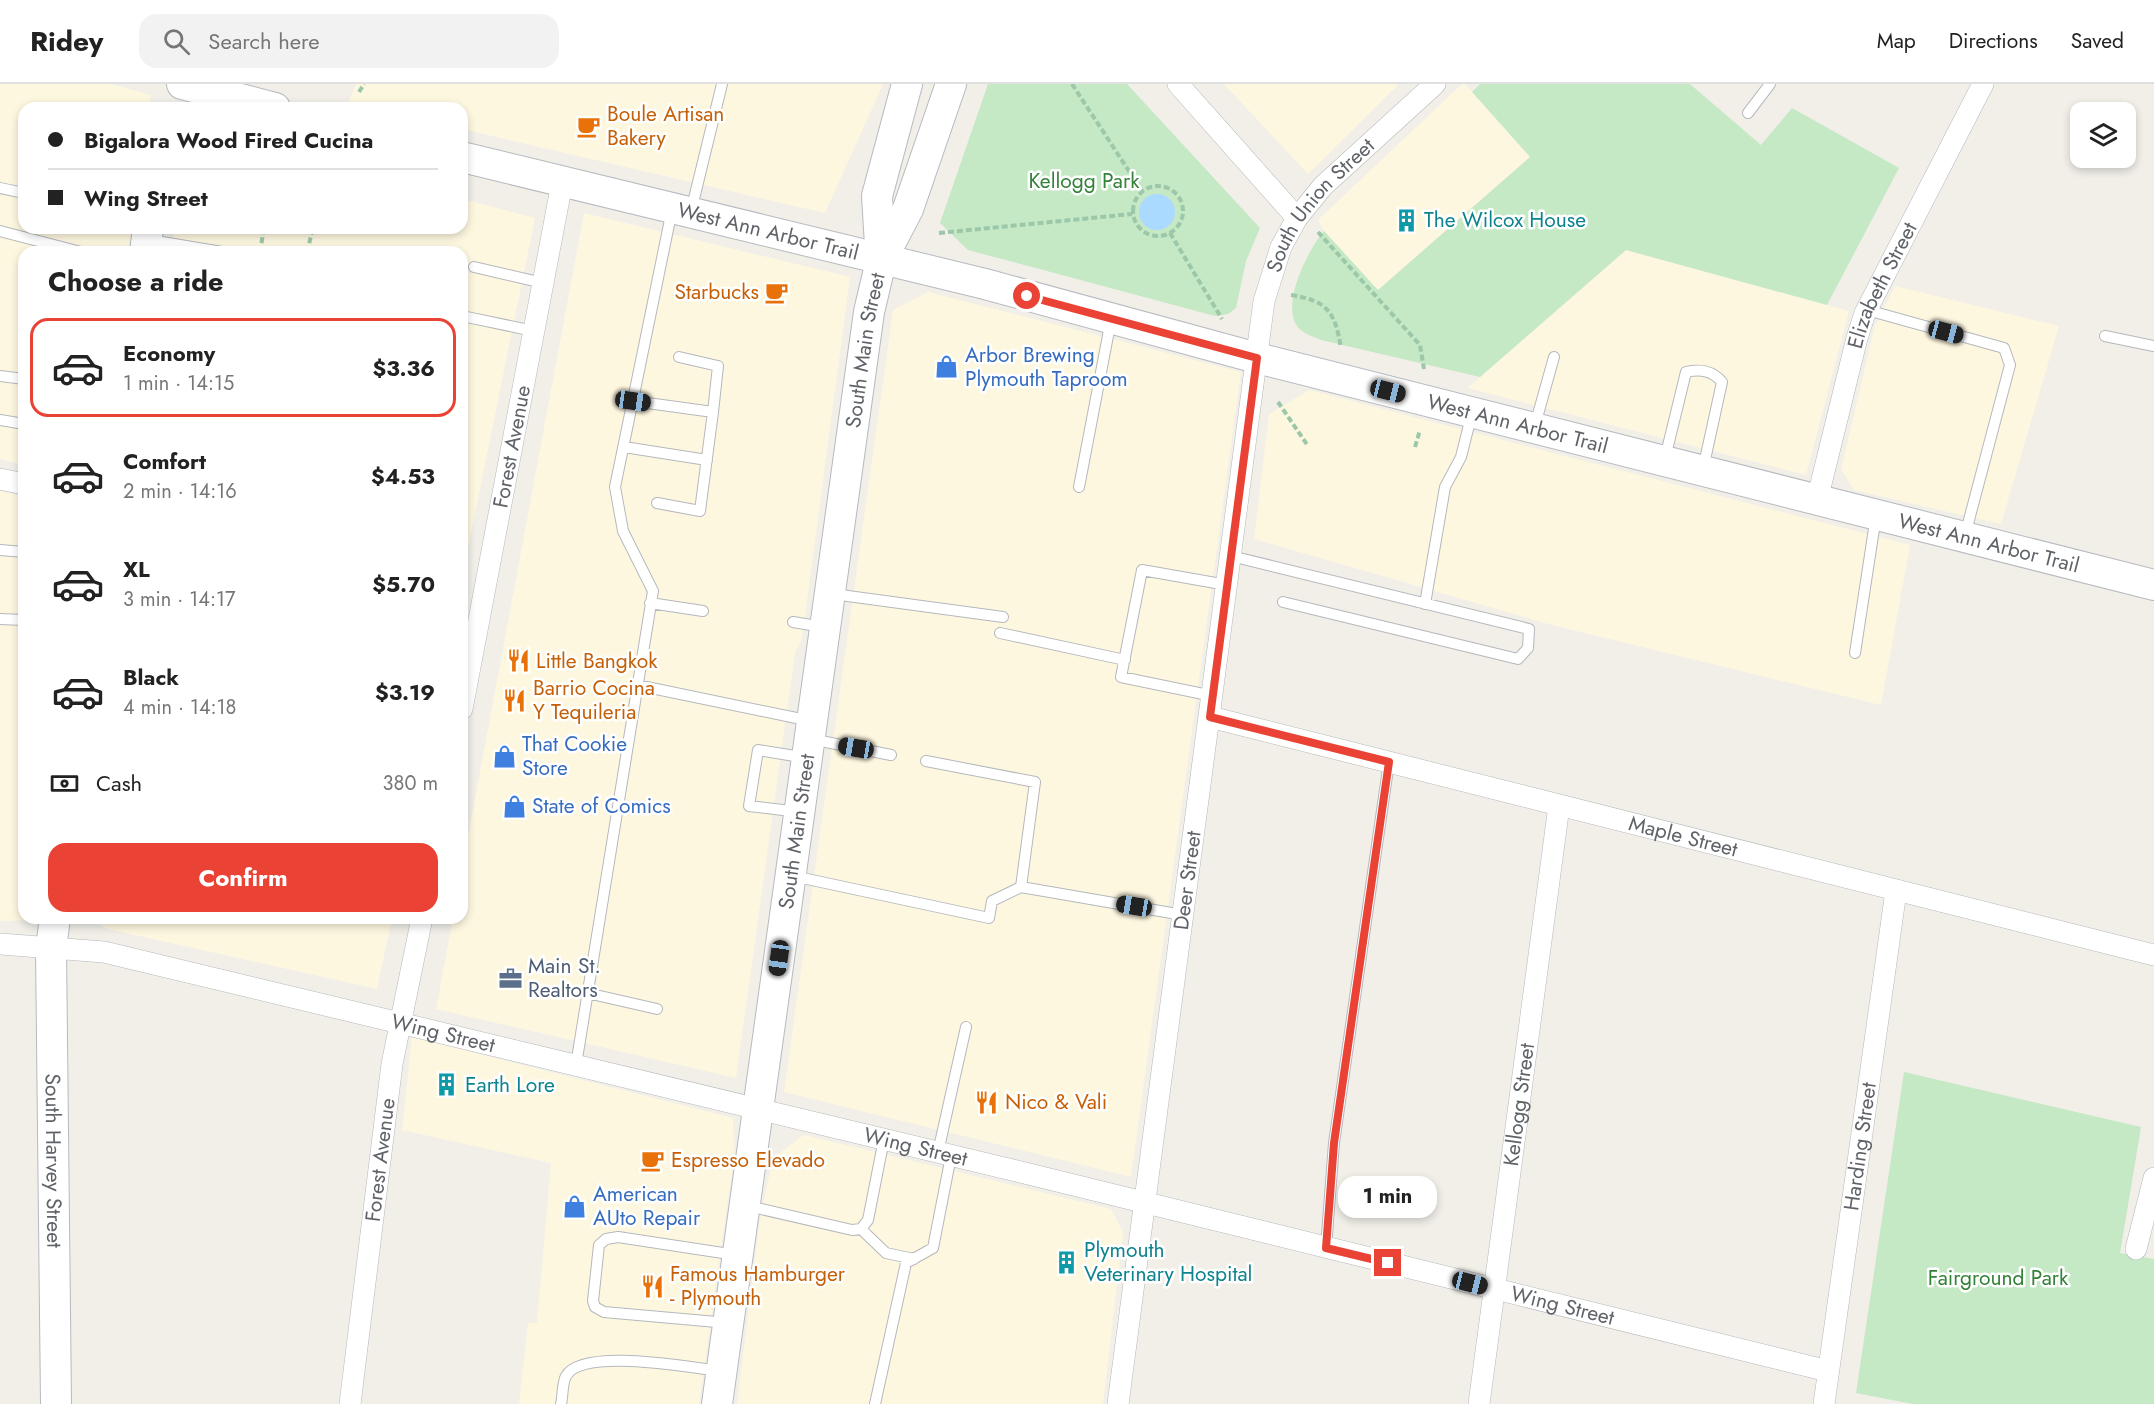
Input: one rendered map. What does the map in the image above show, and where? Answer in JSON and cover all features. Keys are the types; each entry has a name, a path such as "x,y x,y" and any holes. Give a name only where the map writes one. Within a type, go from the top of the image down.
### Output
{"street":[{"path":"175,102 183,84 252,102"},
{"name":"South Main Street","path":"881,261 877,196 907,84"},
{"name":"South Main Street","path":"717,1404 869,312 881,261 908,209 951,84"},
{"path":"1178,84 1297,218"},
{"name":"South Union Street","path":"1257,358 1271,274 1281,247 1297,218 1323,186 1436,84"},
{"name":"Elizabeth Street","path":"1817,500 1857,338 1867,310 1983,84"},
{"name":"West Ann Arbor Trail","path":"468,159 881,261 985,284 1257,358 2154,585"},
{"name":"Forest Avenue","path":"468,678 562,183"},
{"name":"Deer Street","path":"1118,1404 1257,358"},
{"path":"0,479 18,483"},
{"name":"Maple Street","path":"1210,717 2154,955"},
{"name":"Kellogg Street","path":"1479,1404 1559,806"},
{"name":"Harding Street","path":"1824,1404 1896,891"},
{"name":"South Harvey Street","path":"54,924 51,948 56,1404"},
{"name":"Forest Avenue","path":"350,1404 392,1064 421,924"},
{"name":"Wing Street","path":"0,944 104,952 884,1139 1828,1371"},
{"path":"2136,1249 2154,1178"}],"lane":[{"path":"576,1065 652,591 623,531 615,487 633,401 681,212 722,84"},
{"path":"1748,113 1770,84"},
{"path":"0,188 18,192"},
{"path":"0,231 58,246"},
{"path":"146,240 184,246"},
{"path":"474,267 543,283"},
{"path":"1867,310 2004,348 2010,365 1964,537"},
{"path":"468,317 534,331"},
{"path":"1079,488 1111,318"},
{"path":"2105,336 2154,346"},
{"path":"657,503 700,511 718,366 680,357"},
{"path":"1534,428 1554,357"},
{"path":"1664,461 1686,372 1700,369 1717,375 1722,382 1702,471"},
{"path":"0,375 18,378"},
{"path":"633,401 713,412"},
{"path":"1425,603 1445,487 1461,457 1472,412"},
{"path":"0,420 18,423"},
{"path":"624,447 707,460"},
{"path":"1855,653 1876,515"},
{"path":"0,550 18,552"},
{"path":"1231,556 1529,629 1528,648 1518,659 1283,602"},
{"path":"1213,696 1191,689 1121,677 1142,570 1227,585"},
{"path":"830,593 1003,617"},
{"path":"650,603 703,611"},
{"path":"0,619 18,620"},
{"path":"794,622 825,627"},
{"path":"1000,633 1125,660"},
{"path":"637,685 809,739 891,755"},
{"path":"799,812 749,806 758,750 809,739"},
{"path":"926,761 1035,782 1021,887"},
{"path":"1326,1248 1334,1143 1389,762"},
{"path":"790,875 989,918 992,901 1021,887 1183,915"},
{"path":"587,993 657,1009"},
{"path":"875,1404 906,1263 933,1248 945,1154 966,1027"},
{"path":"744,1206 852,1230 861,1229 868,1220 884,1139"},
{"path":"861,1229 886,1253 914,1259"},
{"path":"728,1323 604,1312 595,1307 593,1301 599,1245 606,1239 618,1237 738,1255"},
{"path":"561,1404 566,1376 582,1363 616,1360 722,1371"}],"path":[{"path":"360,92 364,84"},
{"path":"1072,84 1142,191"},
{"path":"1160,186 1177,195 1182,203 1183,215 1179,226 1170,233 1158,237 1146,234 1136,225 1132,214 1134,201 1142,191 1160,186"},
{"path":"939,232 1132,214"},
{"path":"1318,232 1420,345 1424,369"},
{"path":"1170,233 1222,319"},
{"path":"1291,295 1310,298 1330,312 1337,327 1341,348"},
{"path":"1278,402 1308,446"},
{"path":"1415,447 1420,430"}],"shaded area":[{"path":"0,84 111,84 151,95 150,102 18,102 18,234 132,234 130,246 18,246 18,464 0,459"},
{"path":"356,84 883,84 825,213 468,130 468,102 348,102"},
{"path":"1224,84 1399,84 1308,174"},
{"path":"1462,84 1465,84 1531,157 1378,290 1324,231 1318,220"},
{"path":"468,201 535,218 468,547 468,246 172,246 174,234 468,234"},
{"path":"584,213 850,277 802,638 795,653 736,1078 436,1009 452,924 468,924 468,837"},
{"path":"1626,250 1849,311 1806,475 1468,388"},
{"path":"1895,286 2059,326 2001,524 1854,490 1841,469 1875,326"},
{"path":"928,292 1241,372 1131,1177 784,1092 893,310"},
{"path":"1309,390 1910,545 1881,705 1552,625 1254,539 1269,414"},
{"path":"0,491 18,496 18,921 0,921"},
{"path":"101,924 391,924 377,989 104,928"},
{"path":"412,1037 733,1118 734,1157 699,1404 519,1404 528,1323 537,1323 551,1163 402,1130"},
{"path":"804,1135 1111,1209 1123,1232 1103,1404 737,1404 760,1218 773,1158"}],"green space":[{"name":"Kellogg Park","path":"988,84 1127,84 1260,228 1246,261 1236,308 1228,314 1215,316 968,250 940,223"},
{"path":"1480,84 1690,84 1761,145 1792,108 1899,168 1827,305 1626,250 1480,377 1321,340 1302,331 1293,316 1294,291 1304,263 1324,231 1378,290 1530,157 1472,92"},
{"name":"Fairground Park","path":"1904,1072 2141,1127 2120,1253 2154,1259 2154,1404 1913,1404 1856,1393"}],"water":[{"path":"1157,194 1170,199 1175,212 1170,225 1157,230 1144,225 1139,212 1144,199"}],"place":[{"name":"Boule Artisan Bakery","path":"589,126"},
{"name":"The Wilcox House","path":"1406,220"},
{"name":"Starbucks","path":"777,292"},
{"name":"Arbor Brewing Plymouth Taproom","path":"947,367"},
{"name":"Little Bangkok","path":"518,661"},
{"name":"Barrio Cocina Y Tequileria","path":"515,700"},
{"name":"That Cookie Store","path":"504,756"},
{"name":"State of Comics","path":"514,806"},
{"name":"Main St. Realtors","path":"510,978"},
{"name":"Earth Lore","path":"447,1085"},
{"name":"Nico & Vali","path":"987,1102"},
{"name":"Espresso Elevado","path":"653,1160"},
{"name":"American AUto Repair","path":"575,1206"},
{"name":"Plymouth Veterinary Hospital","path":"1066,1262"},
{"name":"Famous Hamburger - Plymouth","path":"652,1286"}],"route":[{"path":"1027,296 1257,358 1210,717 1389,762 1334,1143 1328,1193 1326,1248 1388,1263"}]}
